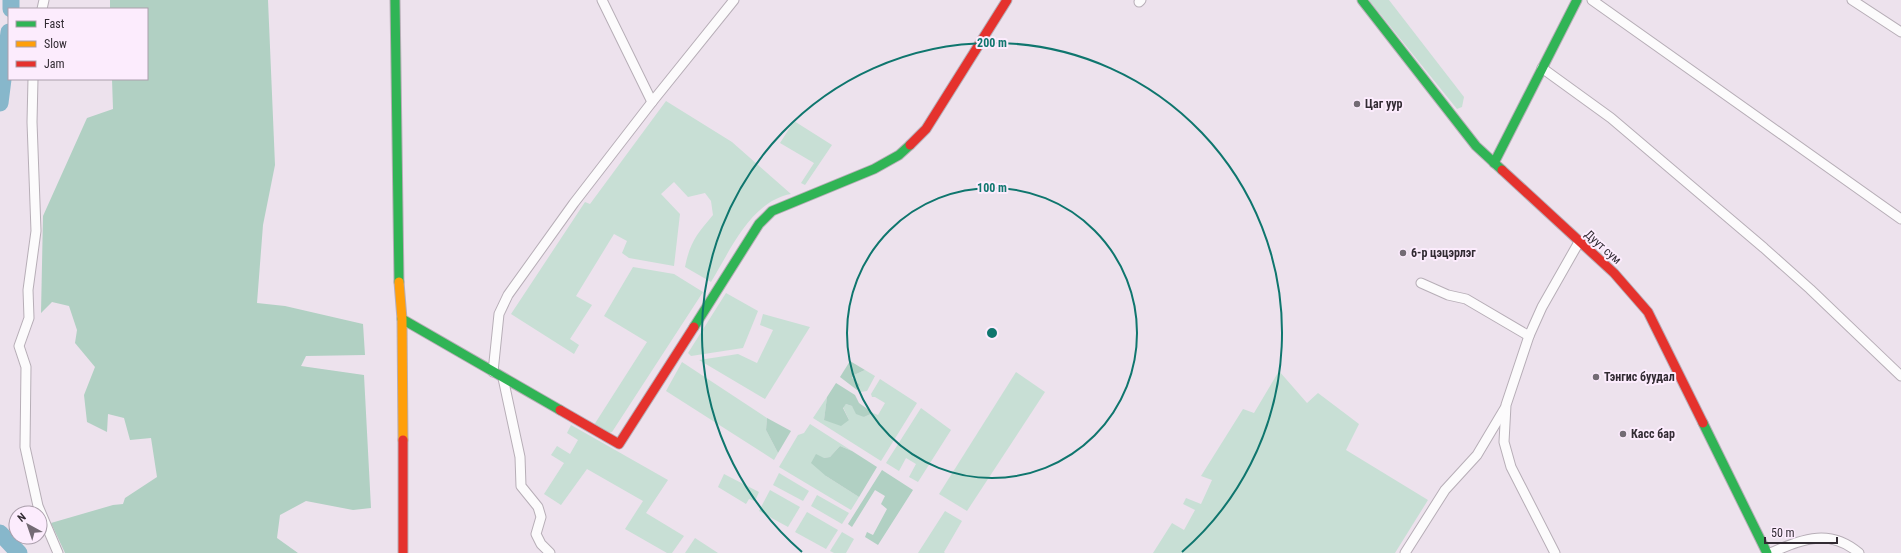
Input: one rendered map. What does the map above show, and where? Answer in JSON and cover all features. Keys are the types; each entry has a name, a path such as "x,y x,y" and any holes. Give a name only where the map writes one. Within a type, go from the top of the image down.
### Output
{"street":[{"path":"395,0 399,276 402,318 403,553"},
{"path":"602,0 652,102"},
{"path":"494,372 499,314 508,295 574,203 652,102 734,0"},
{"path":"402,318 619,444 759,224 772,211 874,169 900,155 926,129 1007,0"},
{"name":"Дуут сум","path":"1362,0 1476,146 1614,273 1648,312 1768,553"},
{"path":"1494,163 1577,0"},
{"path":"1592,0 1901,219"},
{"path":"1852,0 1901,32"},
{"path":"1542,68 1611,118 1764,248 1810,289 1901,376"},
{"path":"33,80 32,122 36,231 28,290 29,318 19,346 26,367 25,447 38,506 58,553"},
{"path":"1405,553 1445,490 1477,455 1506,405 1529,336 1542,307 1579,242"},
{"path":"1421,283 1448,295 1466,299 1529,336"},
{"path":"503,378 520,457 521,486 538,507 541,516 536,534 541,544 550,553"},
{"path":"1506,405 1504,442 1511,467 1555,553"},
{"path":"1768,553 1801,540 1815,537 1829,538 1845,543 1858,553"}],"green space":[{"path":"110,0 268,0 275,165 263,225 257,303 285,306 363,324 365,355 306,356 301,366 364,375 371,508 353,510 306,501 280,515 277,538 298,553 65,553 51,523 113,505 123,504 125,498 157,477 151,438 130,440 124,418 108,414 107,432 87,422 84,395 95,367 75,343 77,330 69,306 52,302 41,313 43,216 87,118 113,109 112,80 148,80 148,8 110,8"},
{"path":"1369,0 1389,0 1464,97 1462,107 1457,109"},
{"path":"666,101 732,142 791,194 764,206 753,217 734,242 711,282 685,267 689,251 695,239 713,215 711,201 705,193 688,197 674,182 661,194 680,214 674,266 629,258 622,253 627,241 614,234 576,296 592,305 570,339 579,345 574,354 511,314 585,202 590,204"},
{"path":"794,121 832,145 805,185 801,183 814,163 780,143"},
{"path":"633,267 674,274 703,292 612,432 608,433 594,425 647,342 604,316"},
{"path":"726,293 758,311 743,348 691,356 688,353"},
{"path":"763,314 810,327 765,399 699,360 738,354 757,363 773,330 760,325"},
{"path":"850,361 865,370 854,375 852,378 860,385 857,390 840,377"},
{"path":"682,362 767,418 766,430 778,453 774,460 666,391"},
{"path":"865,370 875,376 867,391 860,392 857,390 860,385 852,379 854,375"},
{"path":"1279,371 1307,403 1318,393 1359,424 1346,450 1428,500 1395,553 1153,553 1172,523 1184,530 1195,510 1183,504 1186,498 1201,504 1212,480 1201,476 1243,409 1254,413"},
{"path":"1016,372 1045,392 967,511 939,494"},
{"path":"880,379 917,403 881,461 813,418 827,397 824,420 849,420 843,407 846,404 852,406 864,417 873,413 878,415 885,403 875,397 872,397 871,394"},
{"path":"836,383 855,395 859,403 873,413 864,417 856,414 852,406 846,404 843,408 849,420 841,426 824,420 827,397"},
{"path":"921,408 951,430 918,482 909,477 916,464 906,458 899,471 886,463"},
{"path":"767,418 791,431 778,453 766,430"},
{"path":"810,424 852,451 840,446 830,457 824,458 826,476 859,497 851,510 779,467 798,435 804,433"},
{"path":"571,425 668,480 646,513 684,536 672,553 667,553 625,529 643,501 587,469 561,505 544,494 564,463 551,455 557,446 570,454 578,440 567,433"},
{"path":"840,446 852,451 877,467 859,497 826,476 811,463 816,454 824,458 830,457"},
{"path":"882,470 913,490 878,545 865,537 867,532 873,535 887,509 881,504 885,496 875,490 852,527 848,524"},
{"path":"779,473 809,491 803,501 773,485"},
{"path":"724,474 759,492 755,501 749,499 746,504 718,487"},
{"path":"770,490 800,507 788,527 759,511"},
{"path":"817,495 849,513 842,524 811,506"},
{"path":"945,511 962,521 944,552 945,553 918,553"},
{"path":"807,512 838,530 826,549 795,532"},
{"path":"842,532 854,539 846,553 834,553 830,551"},
{"path":"695,538 718,553 685,553"}],"waterway":[{"path":"11,0 11,8"},
{"path":"0,103 8,40"},
{"path":"0,533 19,553"}],"traffic: fast":[{"path":"395,0 399,282"},
{"path":"1362,0 1476,146 1502,170"},
{"path":"1494,163 1577,0"},
{"path":"694,327 759,224 772,211 874,169 899,155 910,145"},
{"path":"402,319 560,410"},
{"path":"1703,423 1767,553"}],"traffic: slow":[{"path":"399,282 402,319 403,440"}],"traffic: jam":[{"path":"910,145 926,129 1007,0"},
{"path":"1502,170 1614,273 1648,312 1703,423"},
{"path":"560,410 619,444 694,327"},
{"path":"403,440 403,553"}],"place":[{"name":"Цаг уур","path":"1357,104"},
{"name":"6-р цэцэрлэг","path":"1403,253"},
{"name":"Тэнгис буудал","path":"1596,377"},
{"name":"Касс бар","path":"1623,434"}]}
